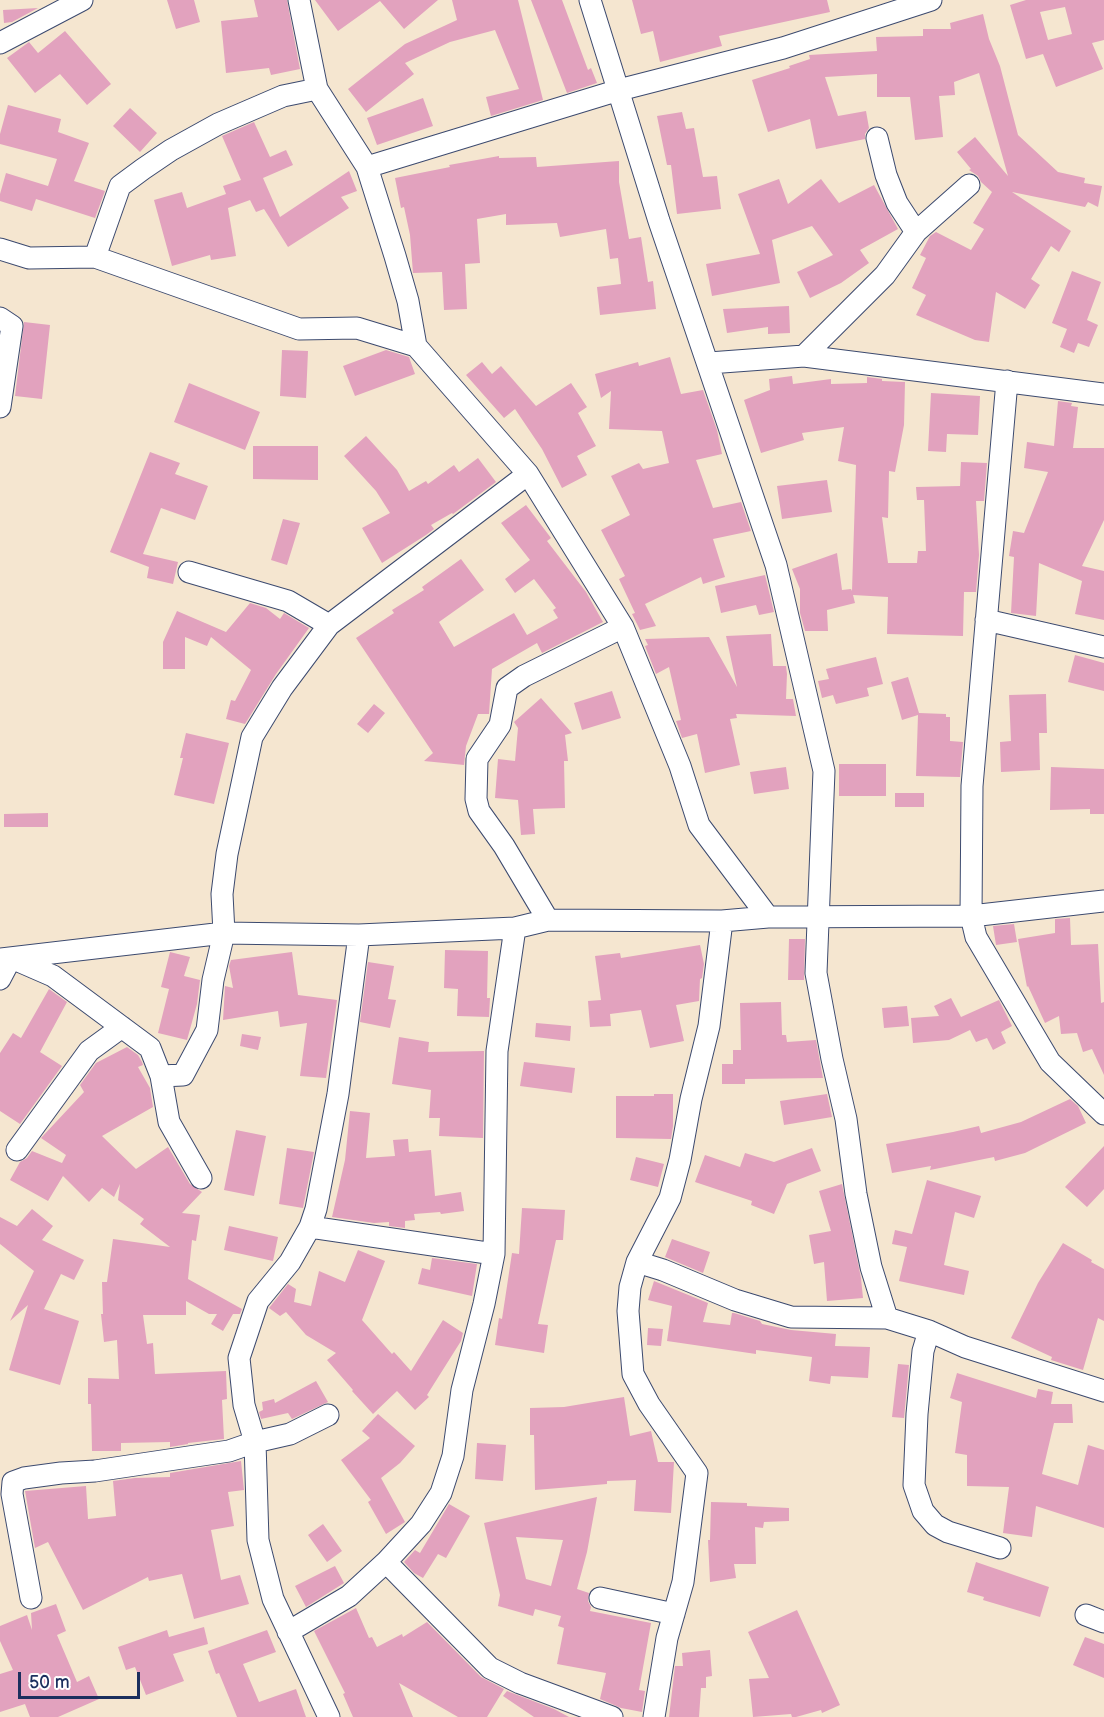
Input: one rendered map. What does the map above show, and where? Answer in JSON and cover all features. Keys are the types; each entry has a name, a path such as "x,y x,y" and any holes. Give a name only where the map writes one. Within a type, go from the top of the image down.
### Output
{"street":[{"path":"0,43 82,0"},
{"path":"299,0 317,89 367,167 408,301 416,346 528,474 622,627 680,766 699,825 768,917"},
{"path":"590,0 659,221 776,565 824,771 816,973 846,1119 856,1194 871,1267 887,1318"},
{"path":"367,167 619,90 783,48 931,0"},
{"path":"95,257 120,186 171,150 218,124 283,96 317,89"},
{"path":"877,138 886,175 897,203 916,232"},
{"path":"804,356 885,275 916,232 969,185"},
{"path":"0,249 29,258 95,257 299,329 357,328 416,346"},
{"path":"0,318 12,326 0,407"},
{"path":"708,363 804,356 1104,394"},
{"path":"1007,381 972,786 971,916 976,937 1050,1062 1104,1114"},
{"path":"161,1076 183,1075 207,1030 213,980 224,933 222,894 227,854 252,737 282,688 329,625 528,474"},
{"path":"189,572 288,601 329,625"},
{"path":"986,620 1104,647"},
{"path":"548,920 504,846 479,811 477,759 500,725 507,688 524,676 622,627"},
{"path":"4,957 224,933 359,935 515,928 548,920 722,921 768,917 971,916 1104,901"},
{"path":"654,1717 667,1638 683,1582 697,1473 649,1404 633,1374 628,1311 630,1287 637,1262 670,1198 680,1160 708,1026 722,921"},
{"path":"288,1632 349,1596 386,1562 421,1524 441,1493 453,1456 462,1390 494,1254 497,1051 515,928"},
{"path":"329,1717 273,1599 258,1539 255,1442 244,1405 239,1358 258,1301 290,1262 310,1227 316,1209 338,1094 359,935"},
{"path":"0,979 4,957"},
{"path":"4,957 53,976 150,1048 161,1076 169,1122 201,1179"},
{"path":"17,1150 89,1051 122,1027"},
{"path":"310,1227 494,1254"},
{"path":"637,1262 663,1270 735,1300 791,1317 887,1318 929,1331 965,1347 1104,1391"},
{"path":"929,1331 922,1362 914,1485 923,1511 935,1525 948,1532 1000,1548"},
{"path":"31,1598 12,1494 13,1482 24,1478 95,1471 229,1451 290,1434 328,1415"},
{"path":"386,1562 490,1668 520,1683 612,1717"},
{"path":"600,1598 674,1614"}],"building":[{"path":"167,0 194,0 200,22 176,29"},
{"path":"254,0 287,0 300,69 271,75 269,68 226,73 221,21 258,17"},
{"path":"315,0 438,0 404,29 380,1 338,31"},
{"path":"452,0 518,0 543,100 491,116 486,97 519,89 495,30 450,42 405,63 414,74 366,112 348,89 405,44 457,20"},
{"path":"531,0 562,0 588,70 591,68 597,83 567,93"},
{"path":"632,0 827,0 830,12 719,36 722,46 660,62 653,31 641,34"},
{"path":"1026,0 1104,0 1104,40 1092,43 1103,69 1056,87 1043,54 1026,59 1010,5","holes":["1065,7 1072,34 1048,40 1040,12"]},
{"path":"38,8 12,22 4,23 3,10"},
{"path":"983,14 989,39 1000,66 1018,135 1058,172 1085,178 1084,183 1102,186 1098,207 1088,202 1085,207 1012,192 1071,231 1059,252 1051,246 1031,279 1040,285 1025,309 996,292 989,342 975,340 916,315 926,295 912,288 926,258 920,255 930,236 936,232 971,250 984,229 973,223 992,192 978,176 969,170 971,169 957,152 975,137 1008,176 979,73 954,82 955,95 939,96 943,137 915,140 910,97 877,97 877,74 825,77 838,116 866,111 869,128 865,139 816,149 810,119 768,132 752,80 790,68 789,66 810,59 809,55 877,51 876,37 923,36 923,29 951,29 950,23"},
{"path":"65,31 111,84 87,105 60,74 35,93 7,58 29,42 38,53"},
{"path":"423,98 433,126 377,145 367,118"},
{"path":"8,105 61,119 58,132 89,143 74,181 105,191 95,218 36,199 32,211 0,201 6,173 48,186 57,159 0,144 0,134"},
{"path":"130,108 157,133 140,152 113,126"},
{"path":"682,112 686,129 694,128 703,177 717,176 721,209 677,214 671,165 667,165 657,116"},
{"path":"254,122 270,157 286,150 293,165 263,178 280,217 349,171 357,191 341,197 349,208 288,247 264,209 256,212 250,200 228,208 236,256 211,260 210,255 172,266 154,200 182,192 187,208 226,194 223,186 241,180 222,136"},
{"path":"499,156 499,158 536,157 537,167 619,161 619,182 629,239 641,237 648,282 653,281 656,309 600,315 597,287 621,284 618,258 610,259 606,229 560,237 557,223 506,225 506,214 477,219 480,263 465,264 467,309 444,310 442,272 413,273 410,235 404,207 401,208 395,178"},
{"path":"779,179 788,204 821,179 839,203 874,185 898,229 860,250 869,263 841,283 810,298 797,272 833,255 812,226 772,240 780,283 712,296 706,264 760,254 738,194"},
{"path":"1072,271 1101,282 1087,320 1098,325 1089,347 1078,343 1074,353 1060,347 1067,329 1052,323"},
{"path":"789,306 790,333 768,334 768,327 727,333 723,309"},
{"path":"24,322 50,325 42,399 15,396"},
{"path":"282,350 308,351 306,398 280,396"},
{"path":"386,350 409,357 415,374 355,396 343,366"},
{"path":"670,357 681,394 703,390 717,430 722,454 696,460 713,508 741,502 751,531 713,539 725,577 703,584 701,577 645,604 656,626 640,630 632,614 635,613 619,579 625,576 601,530 630,515 611,476 639,463 643,469 669,463 662,431 609,429 611,391 601,398 595,374 638,362 639,366"},
{"path":"482,362 492,374 501,366 536,406 571,383 587,407 578,413 596,446 577,456 587,475 562,488 542,449 515,409 504,418 466,375"},
{"path":"792,376 793,384 831,379 831,384 867,383 867,377 882,379 882,381 905,382 904,425 895,472 889,471 888,518 882,517 888,563 917,563 918,551 926,551 924,500 917,500 916,487 960,486 961,462 987,463 984,501 976,501 979,555 976,592 964,592 963,636 887,634 888,597 853,595 855,603 827,610 828,631 805,631 800,613 800,589 792,569 837,553 842,590 851,589 852,591 856,465 838,461 844,427 802,433 804,440 761,453 744,400 770,390 769,379"},
{"path":"189,383 260,412 245,450 174,422"},
{"path":"931,393 980,396 978,435 947,434 946,452 928,451"},
{"path":"1058,401 1072,403 1071,406 1078,407 1073,448 1104,448 1104,520 1082,566 1104,571 1104,620 1075,614 1082,581 1039,563 1036,616 1011,613 1014,557 1009,556 1013,531 1024,533 1048,472 1024,468 1027,442 1054,446"},
{"path":"366,436 397,470 409,491 426,481 428,484 454,465 459,472 478,458 496,482 453,514 431,525 434,529 426,535 382,563 362,528 390,513 376,491 344,456"},
{"path":"253,446 318,446 318,480 253,479"},
{"path":"150,452 180,463 175,474 208,486 195,520 161,508 143,554 178,562 173,584 147,578 149,567 110,552"},
{"path":"827,480 832,512 782,519 777,486"},
{"path":"526,505 551,538 547,541 586,592 603,622 542,653 537,643 492,669 489,714 478,714 466,746 464,765 424,761 433,753 356,638 394,613 392,610 424,590 422,587 461,559 484,590 439,622 454,647 514,613 527,635 558,618 553,610 556,608 534,579 515,593 505,579 530,560 501,523"},
{"path":"283,519 300,523 287,565 271,560"},
{"path":"765,575 774,612 759,615 756,605 721,613 715,586"},
{"path":"250,603 266,608 280,619 284,613 309,628 276,674 245,724 226,719 231,700 235,701 251,670 211,637 207,646 185,637 185,669 163,669 163,642 177,611 226,632"},
{"path":"771,634 773,666 786,666 786,699 793,699 796,716 736,714 737,718 730,719 740,765 705,773 697,734 682,738 676,721 681,720 669,667 656,674 645,646 648,645 645,639 709,637 737,687 726,636"},
{"path":"1075,655 1104,663 1104,691 1068,682"},
{"path":"876,657 883,684 867,688 869,696 836,704 833,695 822,698 818,681 829,679 826,669"},
{"path":"908,677 919,713 946,714 946,717 950,717 950,741 963,742 960,777 916,776 918,715 902,720 891,682"},
{"path":"612,691 621,718 582,730 574,703"},
{"path":"1046,694 1047,733 1039,733 1040,770 1001,772 1000,742 1011,741 1009,695"},
{"path":"541,698 572,733 565,735 568,761 564,761 565,808 533,809 535,834 521,835 518,800 495,798 498,759 515,761 518,728 514,722"},
{"path":"374,704 385,713 368,733 357,724"},
{"path":"186,733 229,743 214,804 174,795 183,758 180,758"},
{"path":"839,764 886,764 886,796 839,796"},
{"path":"786,767 789,789 754,794 750,772"},
{"path":"1051,767 1104,769 1104,814 1090,814 1090,809 1050,810"},
{"path":"895,793 924,793 924,807 895,807"},
{"path":"48,813 48,827 4,827 4,814"},
{"path":"1070,918 1071,945 1098,944 1101,1003 1104,1002 1104,1075 1092,1049 1083,1052 1077,1033 1061,1034 1059,1016 1045,1023 1027,987 1018,939 1055,933 1055,919"},
{"path":"1014,924 1017,942 996,945 993,926"},
{"path":"789,939 805,939 804,980 788,980"},
{"path":"700,945 704,964 700,979 699,1001 676,1005 684,1041 650,1048 641,1010 610,1014 611,1026 590,1027 588,1001 601,1000 595,956 620,953 621,958"},
{"path":"445,950 488,951 489,1017 457,1016 458,989 444,988"},
{"path":"170,952 190,957 184,976 200,980 197,1004 187,1040 158,1033 169,989 161,987"},
{"path":"292,952 298,995 337,1000 326,1078 300,1076 307,1023 280,1027 278,1011 223,1020 225,986 233,988 229,966 231,960"},
{"path":"368,962 394,966 388,999 396,1000 390,1028 360,1022"},
{"path":"49,989 67,1002 40,1052 62,1066 20,1124 0,1111 0,1053 13,1033 21,1038"},
{"path":"951,998 961,1017 999,1000 1012,1026 1001,1032 1006,1043 993,1050 987,1038 976,1042 970,1030 949,1040 913,1043 911,1018 939,1016 934,1006"},
{"path":"781,1002 782,1035 786,1035 787,1042 816,1040 823,1078 745,1079 745,1084 722,1084 722,1064 733,1064 733,1050 741,1050 740,1003"},
{"path":"907,1006 909,1026 884,1028 882,1008"},
{"path":"536,1023 571,1026 570,1041 535,1037"},
{"path":"242,1034 261,1037 258,1050 240,1046"},
{"path":"399,1037 429,1042 428,1052 484,1051 483,1138 439,1136 440,1118 429,1118 431,1090 392,1084"},
{"path":"127,1047 138,1055 142,1062 143,1065 138,1067 150,1088 153,1107 102,1136 136,1169 168,1147 190,1184 202,1192 182,1213 200,1215 196,1241 192,1240 188,1279 242,1309 240,1314 233,1314 223,1331 211,1324 217,1314 209,1314 186,1301 186,1315 143,1315 147,1344 153,1343 155,1374 226,1371 227,1399 222,1400 224,1439 170,1447 170,1442 121,1443 121,1451 92,1451 88,1378 119,1379 117,1340 104,1342 101,1314 103,1314 102,1282 107,1282 113,1239 170,1247 140,1224 144,1219 118,1200 120,1184 114,1197 102,1188 89,1202 63,1176 48,1201 10,1180 20,1162 32,1151 62,1163 66,1155 41,1138 84,1092 80,1085 96,1063"},
{"path":"524,1062 575,1068 572,1093 520,1086"},
{"path":"654,1094 673,1094 671,1139 616,1138 616,1096 654,1096"},
{"path":"827,1094 832,1117 784,1125 780,1101"},
{"path":"1070,1099 1078,1106 1086,1123 1025,1153 995,1161 994,1157 930,1170 931,1166 892,1173 886,1144 979,1126 981,1133 1021,1122"},
{"path":"350,1111 370,1113 366,1158 395,1156 393,1140 408,1139 409,1152 431,1150 435,1196 461,1192 464,1211 414,1214 415,1220 405,1221 405,1228 389,1226 389,1222 374,1223 332,1217 345,1160"},
{"path":"236,1130 266,1136 254,1196 224,1190"},
{"path":"1104,1146 1104,1189 1087,1207 1065,1187"},
{"path":"287,1148 314,1152 303,1208 279,1204"},
{"path":"812,1148 821,1171 787,1184 774,1214 751,1205 752,1201 695,1182 705,1155 740,1167 745,1153 774,1162"},
{"path":"636,1157 664,1164 658,1187 630,1180"},
{"path":"927,1180 981,1196 974,1218 955,1212 944,1265 969,1271 964,1295 899,1281 907,1247 892,1244 895,1230 912,1234"},
{"path":"842,1184 863,1298 827,1301 824,1262 814,1264 809,1235 831,1231 819,1191"},
{"path":"522,1208 565,1210 563,1240 556,1240 538,1324 548,1325 544,1353 495,1345 499,1318 502,1319 512,1253 519,1254"},
{"path":"32,1209 53,1226 42,1240 84,1260 74,1280 61,1274 44,1309 79,1321 60,1385 9,1370 28,1305 10,1321 34,1271 0,1244 0,1217 17,1226"},
{"path":"229,1226 278,1237 273,1261 224,1250"},
{"path":"672,1239 710,1252 703,1273 665,1257"},
{"path":"1063,1243 1104,1269 1104,1321 1098,1318 1083,1370 1051,1360 1052,1357 1011,1338 1038,1283"},
{"path":"358,1250 385,1261 362,1320 392,1354 394,1352 411,1371 443,1320 463,1333 461,1341 427,1395 429,1397 415,1410 397,1391 373,1414 327,1360 336,1353 306,1335 286,1312 280,1316 269,1308 288,1284 296,1289 294,1302 311,1306 319,1271 345,1282"},
{"path":"432,1258 477,1264 472,1296 418,1284 422,1268 430,1270"},
{"path":"654,1281 708,1303 703,1322 730,1325 732,1313 734,1313 760,1321 762,1324 791,1330 836,1334 835,1346 870,1347 868,1378 831,1376 830,1384 809,1381 812,1357 756,1350 756,1354 667,1341 672,1306 648,1300"},
{"path":"648,1328 663,1329 661,1346 647,1345"},
{"path":"898,1364 909,1365 904,1418 892,1417"},
{"path":"957,1373 1036,1398 1038,1389 1053,1392 1051,1404 1072,1404 1073,1423 1054,1423 1042,1474 1078,1485 1088,1445 1104,1450 1104,1528 1036,1506 1032,1537 1003,1533 1009,1487 967,1486 967,1455 955,1453 962,1402 950,1398"},
{"path":"316,1381 328,1402 292,1419 288,1413 261,1419 259,1412 263,1410 262,1402 274,1399 275,1403"},
{"path":"624,1397 630,1436 651,1431 658,1462 674,1462 671,1513 634,1511 636,1480 607,1481 607,1484 535,1490 534,1435 530,1435 530,1408 564,1407"},
{"path":"378,1414 415,1446 400,1463 381,1478 405,1522 386,1534 368,1502 371,1500 341,1460 370,1438 362,1431"},
{"path":"477,1443 506,1445 503,1481 475,1479"},
{"path":"241,1461 244,1490 228,1492 234,1526 211,1530 221,1580 240,1575 249,1604 194,1619 182,1574 149,1581 148,1577 83,1610 48,1542 35,1548 25,1491 86,1486 88,1519 116,1516 113,1481 170,1477 170,1473"},
{"path":"597,1497 587,1552 577,1589 589,1593 590,1611 651,1623 639,1690 645,1691 642,1712 621,1708 600,1699 606,1673 557,1664 564,1628 558,1626 561,1616 535,1609 533,1616 498,1606 500,1595 484,1523","holes":["516,1537 563,1540 551,1586 526,1579"]},
{"path":"711,1502 789,1508 789,1521 764,1522 763,1528 755,1527 756,1564 734,1564 736,1578 710,1582 708,1540 710,1540"},
{"path":"449,1504 470,1516 446,1558 438,1554 423,1578 414,1573 404,1562 415,1550 420,1553"},
{"path":"323,1524 342,1551 327,1562 308,1535"},
{"path":"976,1562 1049,1587 1040,1617 983,1600 984,1597 967,1592"},
{"path":"335,1566 344,1583 306,1607 295,1586"},
{"path":"56,1604 66,1631 57,1635 77,1682 89,1676 99,1699 58,1717 30,1717 25,1704 0,1712 0,1674 13,1670 0,1641 0,1626 27,1615 32,1630 31,1613"},
{"path":"356,1608 369,1638 372,1637 377,1647 402,1634 403,1637 427,1622 481,1677 504,1689 487,1717 458,1717 399,1683 413,1717 353,1717 343,1694 345,1693 314,1631"},
{"path":"797,1610 840,1705 822,1713 821,1710 796,1717 792,1717 791,1714 753,1717 749,1679 769,1678 748,1632"},
{"path":"204,1627 208,1644 173,1654 184,1681 146,1695 135,1667 126,1670 118,1647 167,1630 169,1637"},
{"path":"267,1630 276,1652 243,1664 259,1702 296,1689 306,1717 237,1717 219,1673 216,1674 208,1651"},
{"path":"1085,1637 1104,1644 1104,1678 1073,1665"},
{"path":"710,1650 712,1676 706,1677 706,1688 701,1688 699,1717 669,1717 675,1666 683,1666 682,1653"},
{"path":"507,1691 569,1717 534,1717 503,1696"}]}
